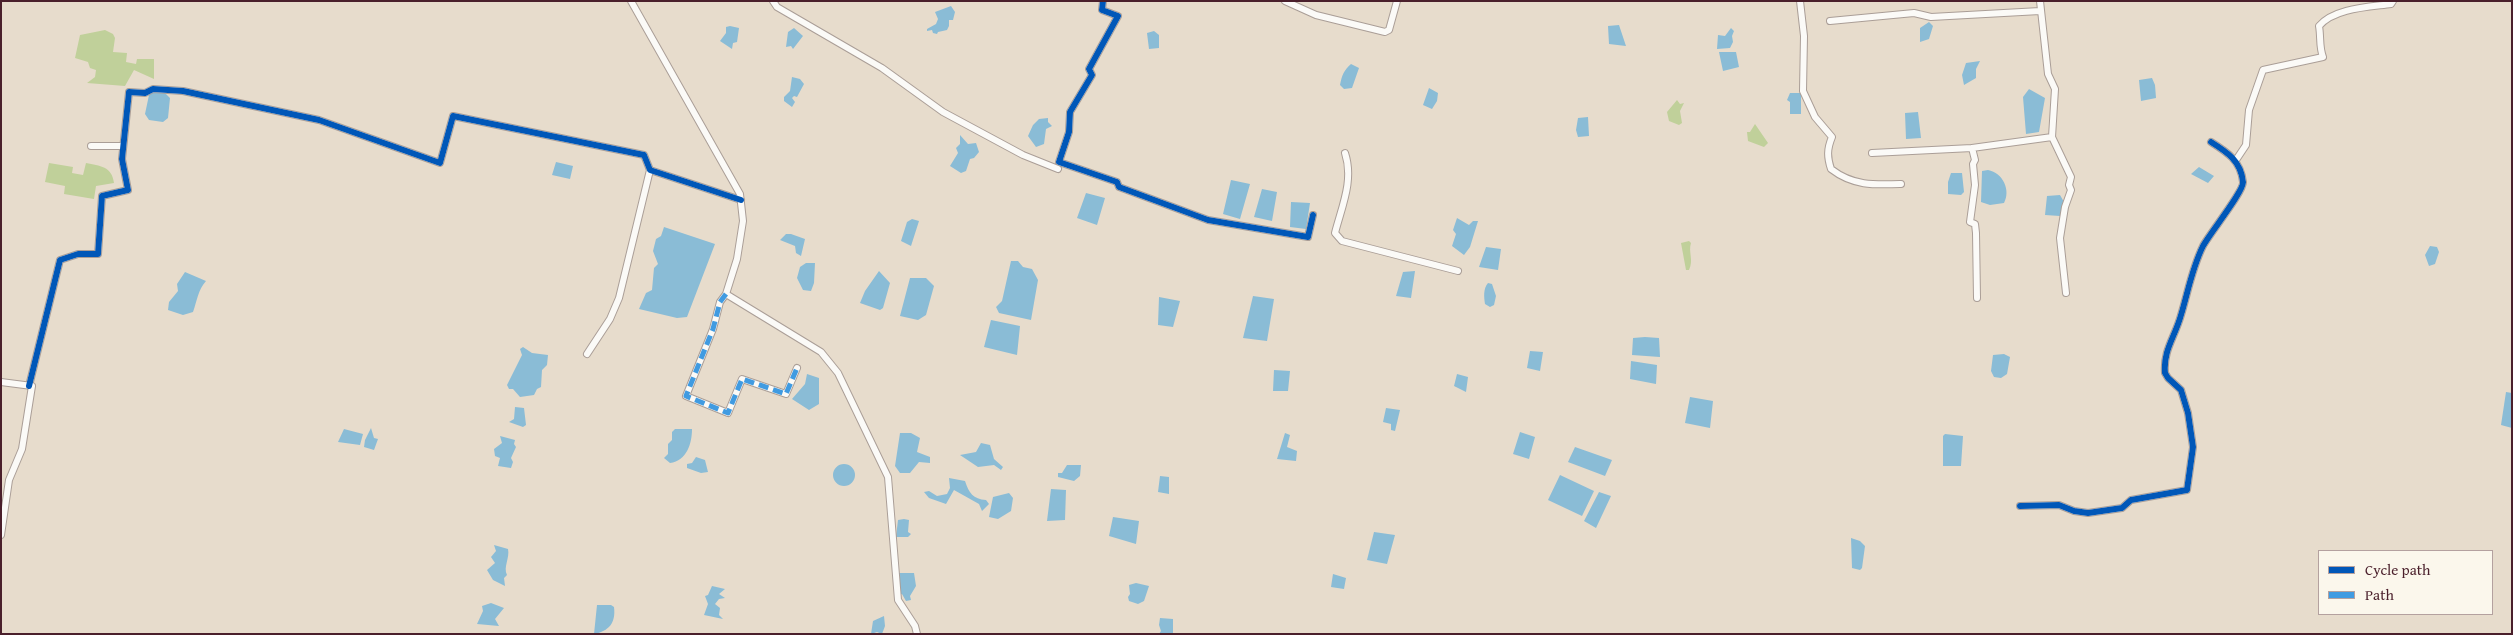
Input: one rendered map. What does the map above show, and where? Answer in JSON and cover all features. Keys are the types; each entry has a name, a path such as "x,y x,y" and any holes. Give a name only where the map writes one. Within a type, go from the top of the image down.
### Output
{"street":[{"path":"631,1 740,194 741,200 743,221 737,259 726,294 720,302 713,329 686,396 728,414 742,379 786,394 797,368"},
{"path":"773,1 777,7 882,68 943,112 1023,155 1058,169"},
{"path":"1103,1 1102,10 1118,16 1089,69 1092,75 1070,112 1069,132 1059,162 1117,182 1120,187 1208,220 1308,237 1313,216"},
{"path":"1285,1 1316,15 1385,32 1389,30 1397,1"},
{"path":"1800,1 1804,36 1803,91 1814,117 1832,137 1828,147 1828,160 1831,169 1845,178 1865,185 1901,184"},
{"path":"2040,1 2048,74 2054,89 2052,137 2071,177 2069,185 2071,190 2065,207 2060,238 2066,293"},
{"path":"2236,160 2246,145 2249,110 2263,70 2323,58 2319,26 2323,21 2344,12 2391,4 2393,1"},
{"path":"1830,21 1914,14 1931,17 2040,11"},
{"path":"29,386 60,260 78,254 98,254 102,196 128,190 122,159 129,92 144,93 153,89 183,91 219,97 319,120 440,163 452,116 644,155 650,170 618,298 610,319 587,354"},
{"path":"1872,153 1972,148 2052,137"},
{"path":"2020,506 2059,505 2088,514 2122,508 2131,500 2187,490 2193,447 2188,412 2181,390 2168,378 2164,362 2166,349 2181,317 2202,248 2223,213 2242,190 2243,183 2236,160 2211,142"},
{"path":"91,146 123,146"},
{"path":"1972,148 1975,160 1973,164 1975,185 1970,222 1975,224 1976,233 1977,298"},
{"path":"1345,153 1350,166 1349,183 1335,233 1342,241 1458,271"},
{"path":"650,170 741,200"},
{"path":"726,294 821,352 838,373 888,477 898,600 915,626 917,634"},
{"path":"1,382 32,386 22,449 9,480 1,534"}],"green space":[{"path":"105,30 113,34 115,38 113,52 127,53 126,62 136,64 137,59 154,59 154,79 134,70 125,86 87,83 95,77 96,70 90,68 88,62 75,58 80,35"},
{"path":"1677,100 1680,104 1684,103 1680,111 1682,123 1679,125 1669,121 1667,112"},
{"path":"1755,124 1768,143 1764,147 1748,141 1747,132 1750,132"},
{"path":"49,163 73,167 72,173 83,175 86,163 100,166 111,173 114,183 96,186 94,199 64,194 65,186 45,182"},
{"path":"1689,241 1691,243 1691,263 1689,270 1686,270 1681,243"}],"water":[{"path":"951,6 955,12 953,20 949,20 947,30 937,34 933,33 932,30 927,31 927,29 936,24 938,19 935,12"},
{"path":"1929,22 1933,26 1929,39 1920,42 1920,28"},
{"path":"1619,25 1626,46 1609,44 1608,26"},
{"path":"726,27 739,28 737,42 733,43 732,49 720,41 726,33"},
{"path":"794,28 803,36 793,49 791,46 786,47 788,32"},
{"path":"1731,28 1734,31 1732,36 1733,42 1730,48 1717,49 1718,35 1725,36"},
{"path":"1154,31 1159,35 1159,48 1149,49 1147,33"},
{"path":"1719,52 1736,52 1739,67 1723,71"},
{"path":"1980,61 1976,69 1976,78 1964,85 1962,75 1966,63"},
{"path":"1351,64 1359,68 1352,88 1344,89 1340,85 1345,71"},
{"path":"792,77 800,79 804,84 797,97 794,96 792,98 795,102 792,107 784,101 784,97 790,91"},
{"path":"2152,78 2155,85 2156,98 2141,101 2139,80"},
{"path":"1429,88 1438,93 1437,101 1432,109 1423,105"},
{"path":"2029,89 2045,98 2039,132 2026,134 2023,97"},
{"path":"153,92 165,93 170,98 168,118 163,122 149,120 145,114 149,95"},
{"path":"1790,93 1801,93 1801,114 1790,114 1790,102 1787,100"},
{"path":"1918,112 1921,138 1906,139 1905,113"},
{"path":"1588,117 1589,136 1578,137 1576,130 1578,118"},
{"path":"1048,118 1048,122 1052,126 1046,129 1044,144 1036,147 1028,136 1033,125 1039,119"},
{"path":"960,135 968,144 976,143 979,152 974,158 970,159 966,171 961,173 950,166 958,153 956,148 960,144"},
{"path":"556,162 573,166 570,179 552,175"},
{"path":"2199,167 2214,176 2208,183 2191,174"},
{"path":"1988,170 2002,178 2007,193 2004,203 1990,205 1981,202 1982,171"},
{"path":"1951,173 1962,173 1964,192 1961,195 1948,194 1948,182"},
{"path":"1231,180 1250,184 1240,219 1223,214"},
{"path":"1262,189 1277,192 1272,221 1254,217"},
{"path":"1086,193 1105,198 1097,225 1077,218"},
{"path":"2060,195 2064,202 2060,216 2045,215 2047,196"},
{"path":"1291,202 1310,203 1306,229 1290,227"},
{"path":"1457,218 1469,225 1473,221 1478,221 1470,247 1464,255 1452,246 1456,234 1453,230"},
{"path":"912,219 919,221 911,246 901,241 907,222"},
{"path":"664,227 715,244 687,317 677,318 639,309 646,293 652,290 654,268 658,264 653,251 656,239 661,236"},
{"path":"786,234 805,239 801,256 796,253 795,246 780,240"},
{"path":"2430,246 2437,247 2439,252 2435,264 2429,266 2425,255"},
{"path":"1486,247 1501,249 1498,270 1479,267"},
{"path":"1011,261 1018,261 1023,267 1032,269 1038,280 1031,320 999,313 996,307 1002,301"},
{"path":"806,263 815,263 814,283 811,291 803,290 797,278 800,267"},
{"path":"879,271 890,283 883,308 880,310 860,303 865,291"},
{"path":"1415,271 1411,298 1396,296 1403,272"},
{"path":"185,272 206,281 199,292 193,312 183,315 168,310 169,302 178,291 177,284"},
{"path":"910,278 926,278 934,286 926,315 918,320 900,316"},
{"path":"1488,283 1492,284 1496,296 1494,305 1490,307 1485,304 1484,299"},
{"path":"1253,296 1274,299 1267,341 1243,338"},
{"path":"1159,297 1180,301 1173,327 1158,325"},
{"path":"991,320 1020,326 1017,355 984,347"},
{"path":"1633,338 1659,338 1660,357 1632,355"},
{"path":"523,347 532,353 548,355 547,365 542,370 541,387 537,389 534,395 520,397 513,389 509,389 507,385 522,355 520,349"},
{"path":"1530,351 1543,352 1540,371 1527,368"},
{"path":"2004,354 2010,357 2007,374 2001,378 1994,377 1991,371 1993,355"},
{"path":"1631,361 1657,365 1656,384 1630,379"},
{"path":"1274,370 1290,371 1288,391 1273,391"},
{"path":"807,374 819,378 819,404 809,410 792,399 805,384"},
{"path":"1457,374 1468,377 1466,392 1454,386"},
{"path":"2506,392 2512,393 2512,428 2501,425"},
{"path":"1690,397 1713,401 1710,428 1685,423"},
{"path":"515,407 524,408 526,425 523,427 509,422 514,419"},
{"path":"1386,408 1400,410 1395,431 1391,430 1391,424 1383,422"},
{"path":"371,428 374,438 378,439 374,450 364,447"},
{"path":"344,429 363,434 360,445 338,442"},
{"path":"675,429 692,429 691,440 687,451 681,459 670,463 664,458 668,454 668,444 672,440 672,432"},
{"path":"1520,432 1535,437 1529,459 1513,454"},
{"path":"900,433 911,433 920,438 917,452 930,457 930,463 919,462 910,473 900,473 895,466"},
{"path":"1285,433 1290,435 1287,447 1297,451 1296,461 1277,459"},
{"path":"1945,434 1963,436 1961,466 1943,466 1943,436"},
{"path":"500,436 515,440 514,444 516,447 511,458 513,462 511,468 498,466 500,458 495,456 494,449 502,443"},
{"path":"981,443 990,445 994,459 1003,467 1001,470 994,465 978,467 960,455 976,452"},
{"path":"1575,447 1612,460 1605,476 1568,462"},
{"path":"696,457 705,460 708,472 701,473 687,468 687,464 692,463"},
{"path":"844,464 852,467 855,475 852,483 844,486 836,483 833,475 836,467"},
{"path":"1067,465 1081,465 1080,476 1074,481 1058,477 1058,473 1062,473"},
{"path":"1560,475 1594,491 1582,516 1548,500"},
{"path":"1160,476 1169,477 1169,494 1158,492"},
{"path":"949,478 965,481 972,495 986,500 989,504 982,511 979,504 954,490 946,504 929,498 924,492 929,491 937,496 947,494 950,488"},
{"path":"1051,489 1066,490 1065,520 1047,521"},
{"path":"1599,492 1611,496 1596,528 1584,521"},
{"path":"1009,493 1013,498 1011,511 998,519 989,517 993,497"},
{"path":"1113,517 1139,521 1136,544 1109,536"},
{"path":"898,520 909,520 908,532 911,534 908,537 896,537"},
{"path":"1374,532 1395,535 1387,564 1367,560"},
{"path":"1851,538 1860,541 1865,546 1862,568 1860,570 1852,568"},
{"path":"494,545 508,549 507,575 504,578 505,586 493,580 487,570 495,563 491,557 496,551"},
{"path":"896,573 914,573 916,586 910,596 911,600 906,601 902,594 898,595"},
{"path":"1333,574 1346,578 1344,589 1331,587"},
{"path":"1136,583 1149,586 1144,601 1138,604 1129,601 1128,597 1130,594 1129,585"},
{"path":"712,586 725,589 719,594 725,598 719,599 715,604 720,608 719,615 723,619 704,615 708,604 705,596 708,595"},
{"path":"491,603 504,608 495,619 499,626 477,624 483,611 482,606"},
{"path":"597,605 611,605 614,607 614,618 613,622 604,631 594,634"},
{"path":"884,616 885,626 882,634 877,632 871,634 873,621"},
{"path":"1160,618 1173,619 1173,634 1159,634 1161,631 1159,625"}],"marked path":[{"path":"726,294 720,302 713,329 686,396 728,413 742,379 786,394 797,368"}],"cycle path":[{"path":"1103,1 1102,10 1118,16 1089,69 1092,75 1070,112 1069,132 1059,162 1117,182 1119,187 1208,220 1308,237 1313,215"},
{"path":"29,386 60,260 78,254 98,254 102,196 128,190 122,159 129,92 145,93 153,89 183,91 319,120 440,163 453,116 644,155 650,170 741,200"},
{"path":"2020,506 2059,505 2074,511 2088,513 2122,508 2131,500 2187,490 2193,447 2188,413 2181,390 2165,373 2166,357 2179,323 2199,254 2238,194 2243,182 2236,163 2228,154 2211,142"}]}
